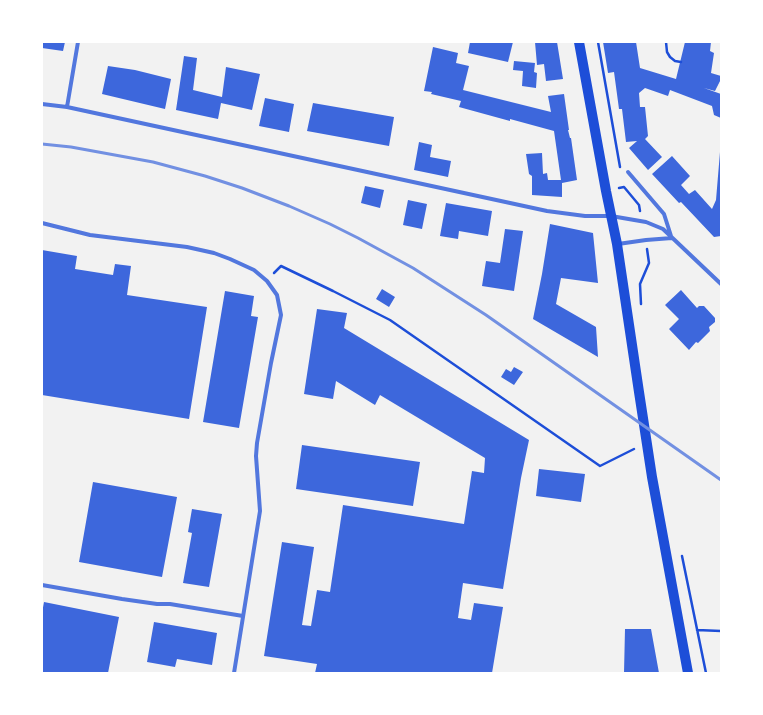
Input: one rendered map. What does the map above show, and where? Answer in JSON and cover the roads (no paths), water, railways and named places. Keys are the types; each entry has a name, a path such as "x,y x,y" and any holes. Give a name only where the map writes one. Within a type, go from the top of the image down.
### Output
{"main road":[{"path":"579,42 617,244 638,392 652,477 688,673"}],"street":[{"path":"67,107 78,42"},
{"path":"42,104 67,107 547,211 585,216 611,216 646,222 662,229 721,284"},
{"path":"628,172 664,214 672,238"},
{"path":"42,223 90,235 214,253 254,270 267,281 277,295 281,315 257,443 256,456 260,511 234,673"},
{"path":"617,244 672,238"},
{"path":"42,585 122,599 157,604 170,604 243,616"}],"railway":[{"path":"42,144 71,147 153,162 205,176 289,206 330,224 413,268 486,315 721,480"}]}
